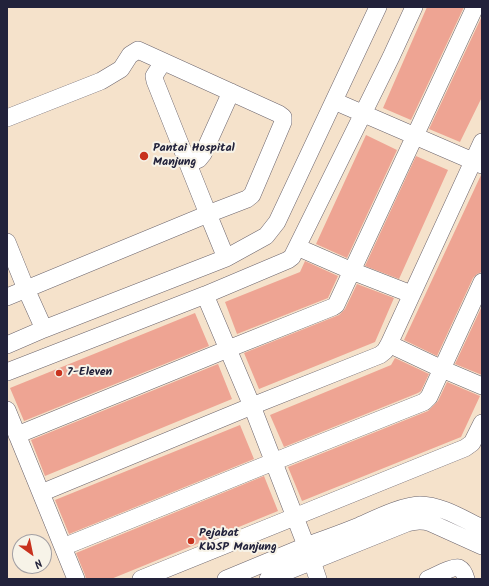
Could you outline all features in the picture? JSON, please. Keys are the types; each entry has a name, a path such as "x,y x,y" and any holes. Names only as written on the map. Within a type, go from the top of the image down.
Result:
{"street":[{"path":"7,345 44,329 226,258 266,236 277,222 378,7"},
{"path":"7,372 205,295 292,257 414,7"},
{"path":"17,435 336,305 475,7"},
{"path":"7,118 113,75 121,69 130,56 138,50 283,117 283,122 252,195 247,199 7,297"},
{"path":"162,62 154,76 154,81 226,258"},
{"path":"188,164 199,159 204,154 231,92"},
{"path":"334,101 478,163"},
{"path":"41,494 252,406 380,355 385,351 389,344 412,294 478,163 482,142"},
{"path":"7,242 44,329"},
{"path":"298,247 352,271 412,294"},
{"path":"63,547 424,402 429,397 482,282"},
{"path":"205,295 252,406 318,579"},
{"path":"389,344 482,386"},
{"path":"7,410 76,579"},
{"path":"141,579 465,448 472,443 482,423"},
{"path":"268,579 309,553 358,527 411,506 420,505 441,510 482,528"},
{"path":"226,579 407,522 423,521 431,523 482,546"},
{"path":"428,579 454,568 459,568 463,571 466,579"}],"building":[{"path":"427,7 464,7 411,120 383,108"},
{"path":"482,16 482,97 460,142 429,129"},
{"path":"366,135 397,150 347,258 316,244"},
{"path":"416,156 448,170 399,279 365,266"},
{"path":"481,175 482,272 473,278 437,356 404,340"},
{"path":"305,261 338,276 328,298 237,334 225,302 300,272"},
{"path":"357,284 394,298 375,342 259,389 244,353 339,315 345,309"},
{"path":"482,306 482,375 455,364"},
{"path":"195,313 209,346 24,421 10,388"},
{"path":"395,358 429,374 421,391 284,447 270,415 391,365"},
{"path":"218,364 232,399 45,476 31,440"},
{"path":"447,382 480,396 461,437 302,501 288,467 428,411 438,401"},
{"path":"240,425 254,459 69,534 55,500"},
{"path":"264,476 278,511 111,579 86,579 76,553"}],"place":[{"name":"Pantai Hospital Manjung","path":"144,156"},
{"name":"7-Eleven","path":"59,373"},
{"name":"Pejabat KWSP Manjung","path":"191,541"}]}
